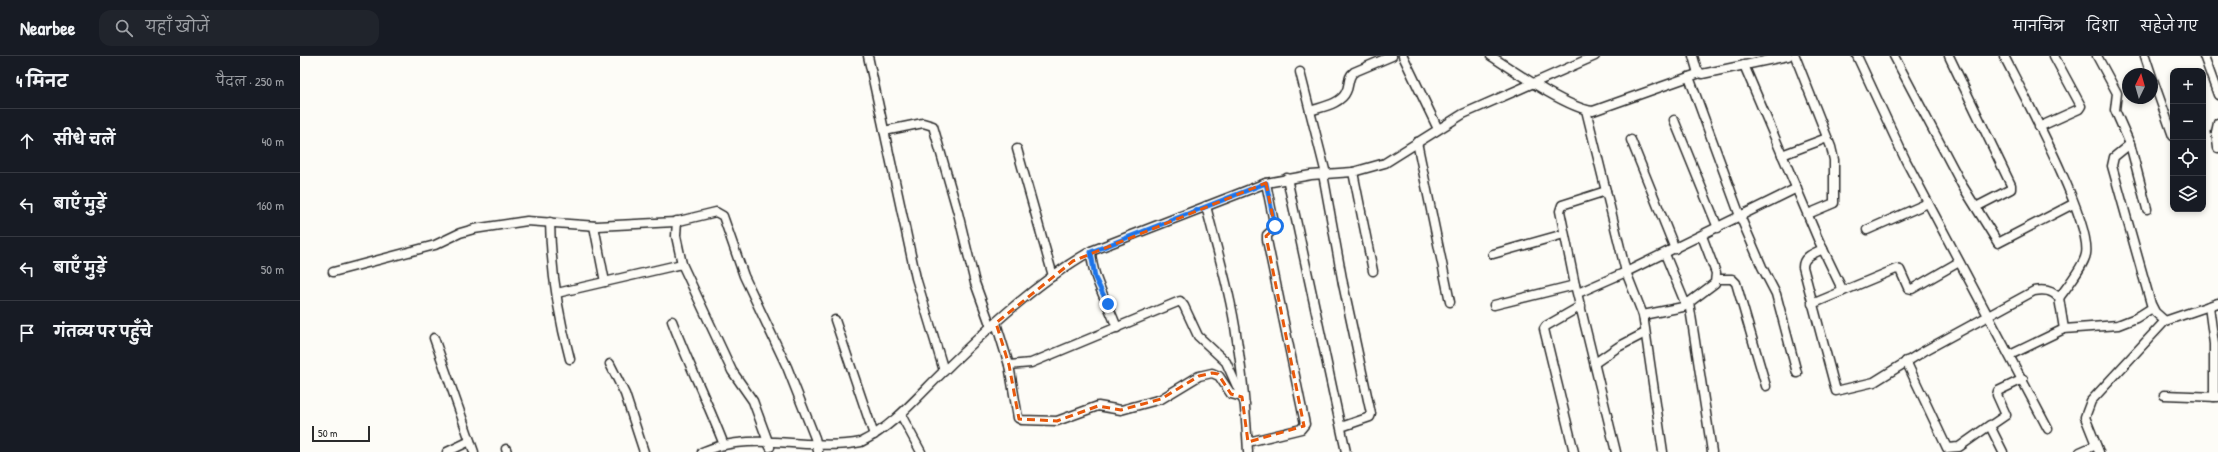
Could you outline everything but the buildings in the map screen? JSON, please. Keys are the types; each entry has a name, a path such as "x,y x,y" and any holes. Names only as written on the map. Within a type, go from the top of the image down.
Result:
{"street":[{"path":"868,56 916,278 944,371"},
{"path":"1310,111 1341,99 1347,92 1350,75 1354,72 1392,56"},
{"path":"1403,56 1438,129"},
{"path":"1490,56 1533,83 1586,110 1599,110 1700,73 1788,56"},
{"path":"702,452 724,445 755,449 770,447 829,451 858,443 874,435 901,415 944,371 994,325 1073,261 1091,252 1266,183 1287,178 1353,172 1385,163 1463,114 1595,56"},
{"path":"1693,56 1700,73"},
{"path":"1795,56 1834,160 1834,201 1832,205 1808,214"},
{"path":"1857,56 1906,161 2023,379 2048,429"},
{"path":"1894,56 1922,111 1996,242 2000,243 2073,204"},
{"path":"1949,56 2011,185 2011,189 1976,207"},
{"path":"2004,56 2039,127 2073,204 2082,231 2086,255 2059,298 2064,329"},
{"path":"2039,127 2079,109 2081,106 2054,56"},
{"path":"2097,56 2116,91 2115,110 2130,144 2147,209"},
{"path":"2145,56 2149,68"},
{"path":"2204,56 2218,95"},
{"path":"1744,65 1823,249 1843,291"},
{"path":"1300,72 1324,174 1343,284 1371,414 1370,416 1341,427"},
{"path":"1689,77 1740,216 1762,267 1776,294 1797,374"},
{"path":"2158,92 2170,127"},
{"path":"1586,110 1626,272 1643,315 1663,452"},
{"path":"1674,120 1718,228"},
{"path":"884,131 923,123 933,126 958,213 975,283 994,325 1009,366 1018,418 1022,420 1057,421 1098,406 1121,410 1161,399 1199,376 1209,373 1219,376 1231,394 1244,400"},
{"path":"2218,123 2216,132 2218,148"},
{"path":"1782,155 1827,138"},
{"path":"1631,140 1675,249"},
{"path":"1417,142 1450,302"},
{"path":"2130,144 2114,157 2111,164 2152,308 2165,321"},
{"path":"1017,149 1053,276"},
{"path":"1353,172 1373,271"},
{"path":"1287,178 1346,452"},
{"path":"1248,442 1301,429 1305,424 1267,240 1268,234 1275,228 1266,183"},
{"path":"1494,305 1576,289 1626,272 1797,188"},
{"path":"1606,190 1560,207 1564,234 1576,289 1616,452"},
{"path":"1867,230 1928,203"},
{"path":"1206,206 1224,274 1237,339 1248,452"},
{"path":"333,272 435,245 460,233 474,229 527,221 594,226 677,221 716,212 723,216 744,276 786,367 815,438 818,451"},
{"path":"677,221 676,236 682,264 732,371 753,401 770,447"},
{"path":"550,222 551,248 557,293 570,359"},
{"path":"594,226 605,282"},
{"path":"1493,254 1564,234"},
{"path":"1702,236 1717,279"},
{"path":"1823,249 1807,257 1803,263 1812,304 1836,391 1874,382 1906,361 2034,292 2050,291 2059,298"},
{"path":"1091,252 1095,278 1108,304 1117,328"},
{"path":"1665,254 1687,303 1712,452"},
{"path":"1812,304 1897,269 1900,270 1908,288 1912,289 1959,262"},
{"path":"557,293 682,264"},
{"path":"1643,315 1683,307 1715,283 1717,279"},
{"path":"1717,279 1732,279 1736,283 1766,386"},
{"path":"1009,366 1031,363 1117,328 1175,302 1181,302 1198,336 1226,362 1244,400"},
{"path":"2080,452 2097,448 2085,417 2091,401 2165,321 2218,303"},
{"path":"1574,452 1544,329 1546,326 1581,306"},
{"path":"2164,395 2216,397 2214,344 2209,306"},
{"path":"2010,355 2064,329 2118,325 2136,318 2152,308"},
{"path":"836,320 874,435"},
{"path":"672,321 685,356 706,398 724,445"},
{"path":"1595,363 1618,347 1645,334"},
{"path":"434,338 474,452"},
{"path":"1906,361 1947,448 1959,447 2006,415 1997,393 2023,379"},
{"path":"610,364 625,394 644,452"},
{"path":"901,415 921,452"},
{"path":"1990,425 2003,452"},
{"path":"447,452 470,441"}],"highlighted area":[{"path":"1266,183 1275,228 1266,236 1304,426 1248,442 1242,397 1231,394 1218,374 1212,373 1199,376 1161,399 1121,410 1098,406 1057,421 1019,419 1009,365 996,323 1073,261"}],"route":[{"path":"1108,304 1092,270 1091,252 1266,183 1275,226"}]}
